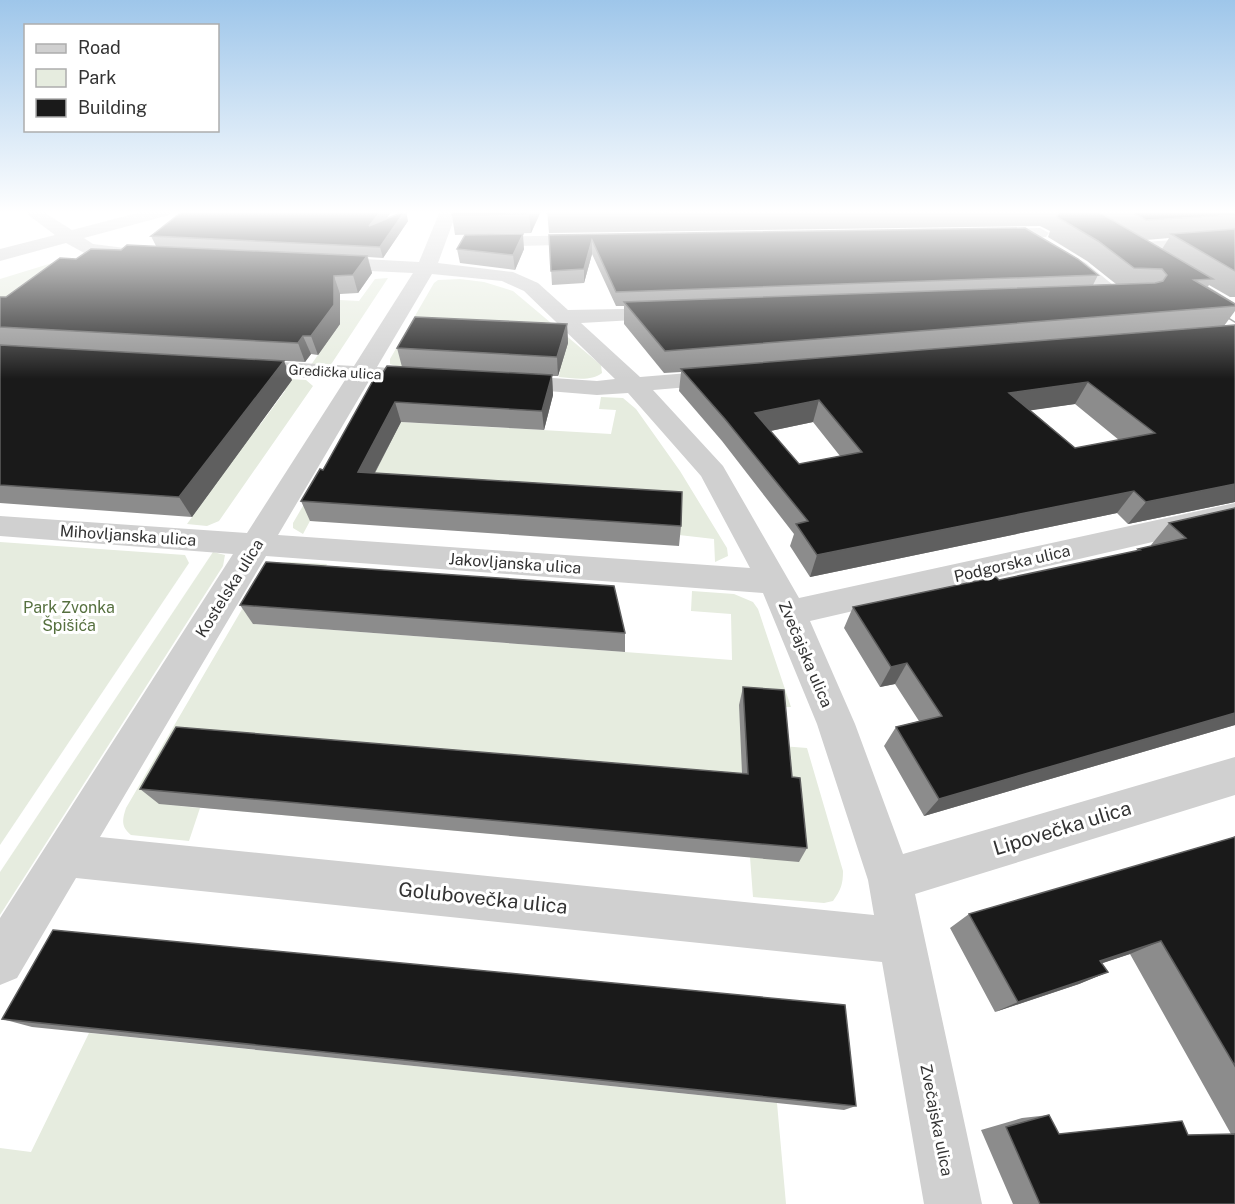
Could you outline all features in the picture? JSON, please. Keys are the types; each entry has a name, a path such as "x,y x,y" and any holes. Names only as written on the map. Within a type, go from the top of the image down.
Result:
{"street":[{"name":"Kostelska ulica","path":"0,961 361,374 432,267"},
{"name":"Zvečajska ulica","path":"486,267 531,287 634,384 713,472 782,598 836,724 890,880 953,1204"},
{"path":"1079,267 1125,297 1080,298"},
{"path":"564,317 688,311"},
{"name":"Gredička ulica","path":"225,366 444,379"},
{"path":"479,381 597,388 752,374"},
{"name":"Podgorska ulica","path":"782,598 1235,513"},
{"name":"Mihovljanska ulica","path":"0,526 256,545"},
{"name":"Jakovljanska ulica","path":"256,545 782,598"},
{"name":"Lipovečka ulica","path":"890,880 1235,776"},
{"name":"Golubovečka ulica","path":"65,855 901,941"}],"green space":[{"path":"39,267 73,267 58,286 359,301 375,279 388,278 330,366 311,365 335,330 0,315 0,279"},
{"path":"460,279 484,282 513,291 601,365 602,373 592,378 575,379 559,377 560,369 402,368 390,364 390,359 434,283 438,280"},
{"path":"256,377 306,380 313,386 219,521 207,526 187,524 225,471 0,410 260,425 285,391"},
{"path":"601,397 623,398 636,409 680,471 727,548 728,556 715,562 714,539 679,535 310,521 303,534 293,528 293,523 325,468 401,422 611,434 616,410 599,409"},
{"name":"Park Zvonka Špišića","path":"0,542 185,555 189,563 0,845"},
{"path":"213,552 225,555 223,566 0,915 0,872"},
{"path":"289,562 327,564 318,584 253,624 732,660 731,614 691,611 692,591 734,594 753,602 758,609 791,707 778,707 741,743 807,748 843,871 838,894 833,901 824,903 753,897 750,857 160,804 200,808 189,841 131,835 123,823 126,808 262,575 275,564"},
{"path":"89,1033 777,1103 786,1204 0,1204 0,1148 31,1152"}],"building":[{"path":"47,267 359,267 353,275 334,276 334,305 311,336 303,336 298,343 0,327 0,297 6,297"},
{"path":"551,267 585,267 584,269 551,271"},
{"path":"605,267 1088,267 1098,275 616,292"},
{"path":"1193,267 1213,279 1194,280 1235,306 665,351 624,302 1155,283 1163,281 1167,275 1162,269 1134,268"},
{"path":"415,317 567,324 557,357 397,348"},
{"path":"1235,325 1235,484 1146,502 1134,491 817,555 796,524 808,521 681,369","holes":["1088,382 1155,433 1075,448 1009,393","819,400 862,452 799,464 755,413"]},
{"path":"0,345 284,361 179,497 0,485"},
{"path":"387,366 552,375 542,411 395,402 358,472 682,492 681,526 301,501 320,469 323,470 375,377 380,377"},
{"path":"1235,508 1235,713 939,799 896,727 942,716 907,663 891,667 853,607 996,577 999,580 1140,550 1138,549 1186,538 1169,523"},
{"path":"266,562 614,586 625,633 240,605"},
{"path":"743,687 784,690 792,777 800,778 807,848 140,789 176,727 748,774"},
{"path":"1235,837 1235,1066 1161,941 1100,961 1108,972 1018,1002 969,914"},
{"path":"53,930 845,1005 856,1106 2,1019"},
{"path":"1049,1115 1059,1134 1182,1121 1188,1135 1235,1134 1235,1204 1040,1204 1006,1127"}],"tram line":[{"path":"1194,279 1235,304"},
{"path":"1215,310 1235,322"}]}
